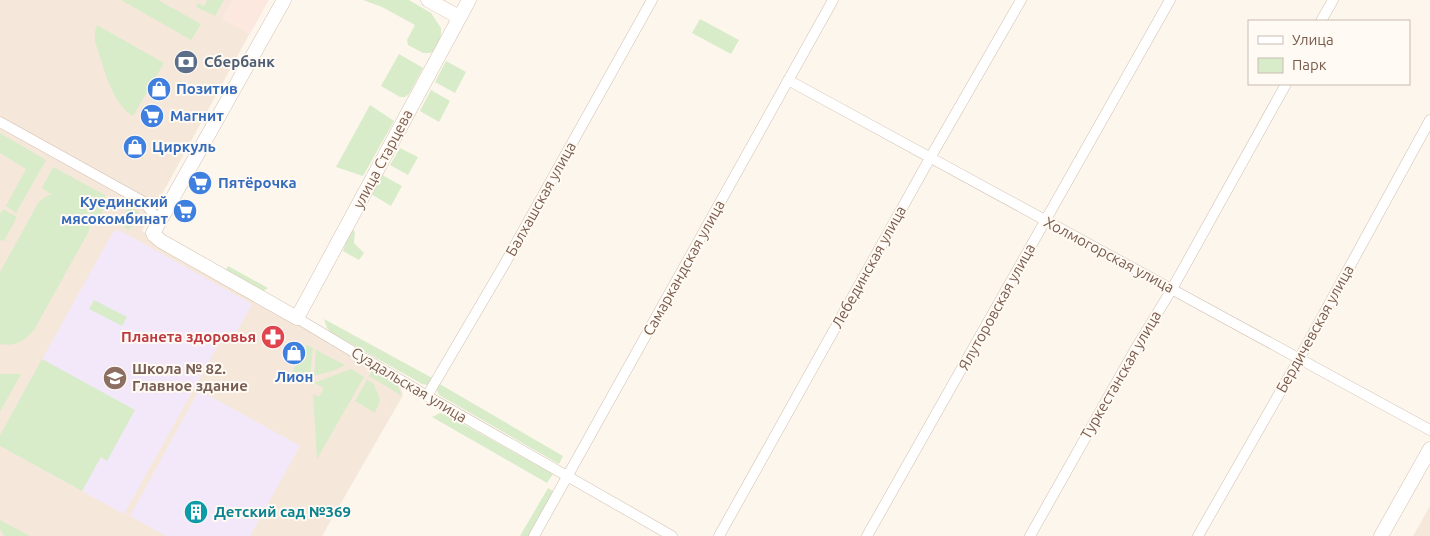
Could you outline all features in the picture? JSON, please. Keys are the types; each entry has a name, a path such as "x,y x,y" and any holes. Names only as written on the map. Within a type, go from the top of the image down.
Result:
{"street":[{"path":"156,225 284,0"},
{"path":"428,0 459,17"},
{"name":"улица Старцева","path":"297,318 469,0"},
{"name":"Балхашская улица","path":"427,396 504,265 652,0"},
{"name":"Самаркандская улица","path":"534,536 833,0"},
{"name":"Лебединская улица","path":"720,536 930,158 1021,0"},
{"name":"Ялуторовская улица","path":"867,536 1170,0"},
{"path":"1322,20 1333,0"},
{"name":"Холмогорская улица","path":"788,80 1430,430"},
{"name":"Туркестанская улица","path":"1030,536 1136,348 1172,289 1285,85"},
{"name":"Бердичевская улица","path":"1198,536 1299,358 1430,120"},
{"path":"0,122 144,202 156,225"},
{"name":"Суздальская улица","path":"156,225 154,235 158,239 672,536"},
{"path":"1381,536 1430,450"}],"shaded area":[{"path":"0,0 268,0 142,231 392,379 400,386 403,394 402,397 322,536 0,536"},
{"path":"232,0 269,0 250,34 222,19"},
{"name":"Школа № 82. Главное здание","path":"119,230 252,304 235,335 226,331 124,514 0,446 0,435 113,232"},
{"path":"199,390 300,446 250,536 166,536 130,516"},
{"path":"1430,506 1430,536 1413,536"}],"green space":[{"path":"121,0 158,0 201,24 191,40"},
{"path":"207,0 224,0 215,16 196,7 198,3 204,6"},
{"path":"363,0 409,0 431,13 441,28 439,45 435,51 423,53 408,45 407,40 415,25 382,7"},
{"path":"700,19 739,40 731,54 692,33"},
{"path":"97,25 164,63 133,116 119,102 109,83 95,42"},
{"path":"399,54 423,68 409,94 405,97 400,97 381,86"},
{"path":"446,61 466,72 455,93 435,82"},
{"path":"431,90 450,101 439,122 420,111"},
{"path":"370,105 394,121 363,176 336,167"},
{"path":"0,133 46,160 16,213 6,206 26,169 0,153"},
{"path":"400,148 418,157 408,175 390,165"},
{"path":"53,167 105,195 105,206 94,225 89,210 85,206 89,218 89,231 34,330 15,344 0,344 0,272 38,203 53,193 49,193 42,188"},
{"path":"382,175 402,186 391,206 371,194"},
{"path":"129,206 139,212 129,230 119,224"},
{"path":"3,209 17,217 4,241 0,240 0,214"},
{"path":"351,228 355,232 354,243 364,253 359,260 343,251"},
{"path":"228,266 268,288 262,292 225,272"},
{"path":"94,300 127,317 122,326 89,309"},
{"path":"324,319 434,379 428,385 422,384 332,333 327,328"},
{"path":"307,345 313,348 310,376 304,379 292,372"},
{"path":"316,350 345,365 314,376"},
{"path":"42,359 135,410 107,461 101,457 82,491 0,446 0,435"},
{"path":"351,369 364,377 317,459 313,394 319,397 324,388 314,383"},
{"path":"373,369 397,384 402,396 369,376"},
{"path":"0,374 21,374 0,412"},
{"path":"367,380 374,384 380,400 375,413 355,401"},
{"path":"438,383 563,456 559,464 439,395 436,388"},
{"path":"440,413 449,416 553,474 547,483 432,417"},
{"path":"548,488 553,491 546,508 529,536 520,536"},
{"path":"0,520 30,536 4,536 0,529"}],"place":[{"name":"Сбербанк","path":"186,62"},
{"name":"Позитив","path":"159,89"},
{"name":"Магнит","path":"152,116"},
{"name":"Циркуль","path":"135,147"},
{"name":"Пятёрочка","path":"200,183"},
{"name":"Куединский мясокомбинат","path":"185,211"},
{"name":"Планета здоровья","path":"273,337"},
{"name":"Лион","path":"294,353"},
{"name":"Школа № 82. Главное здание","path":"115,378"},
{"name":"Детский сад №369","path":"196,512"}]}
